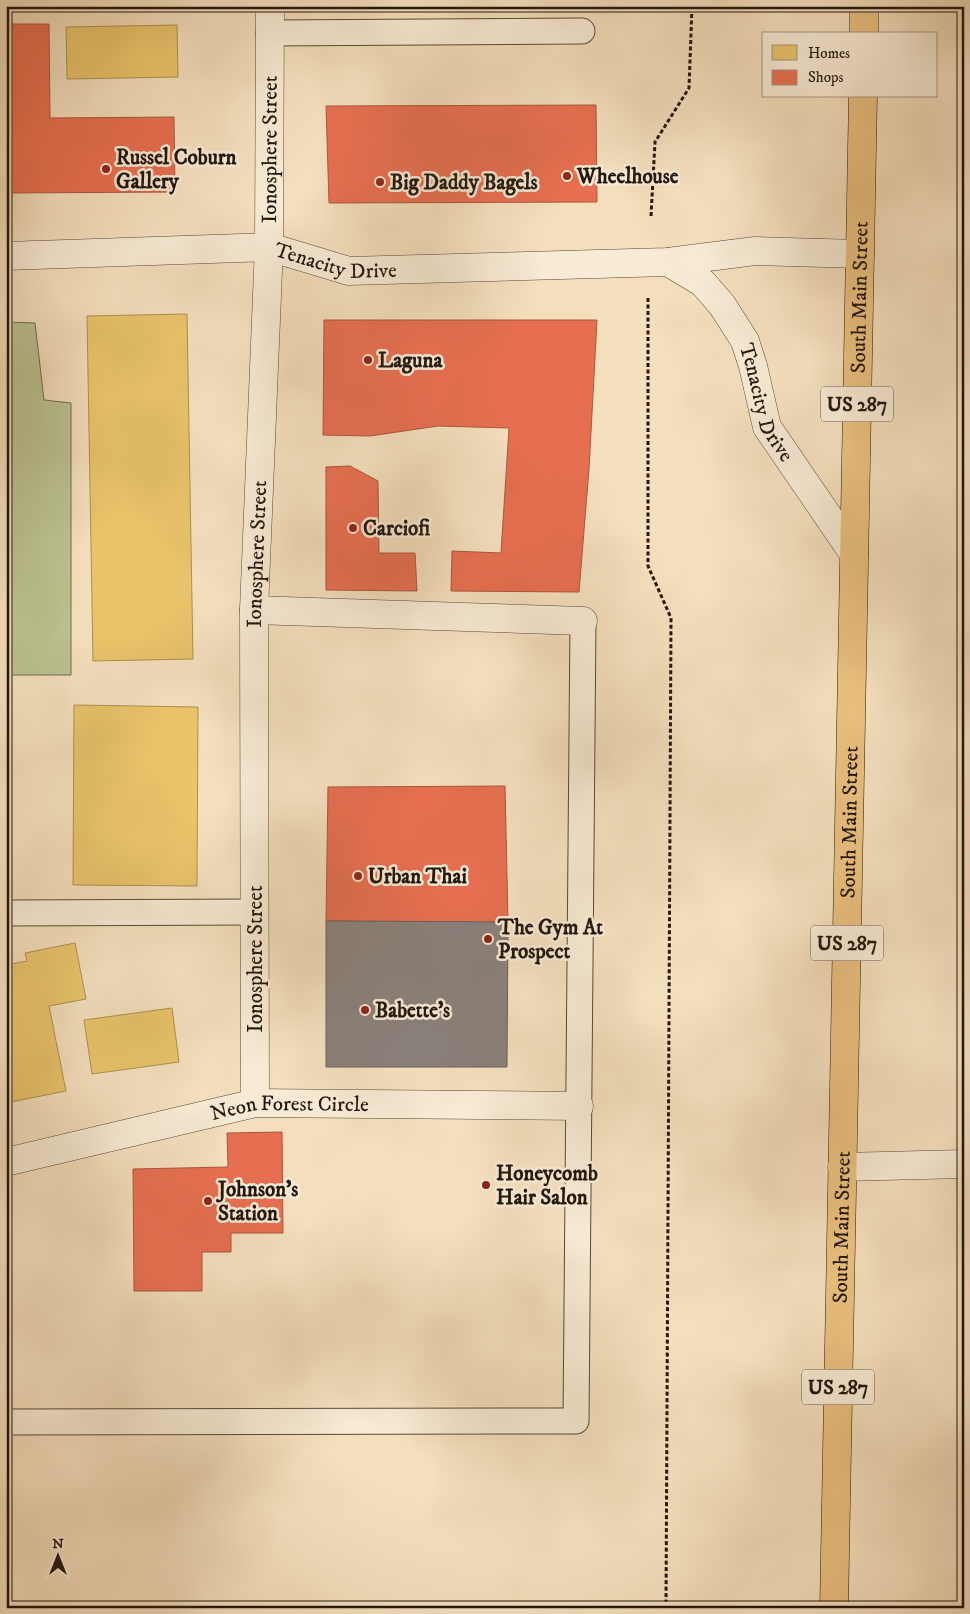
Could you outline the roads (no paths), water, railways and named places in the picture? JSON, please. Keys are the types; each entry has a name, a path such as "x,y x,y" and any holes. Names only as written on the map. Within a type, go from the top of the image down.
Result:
{"main road":[{"path":"864,6 864,32"},
{"name":"South Main Street","path":"834,1608 862,98"}],"street":[{"name":"Ionosphere Street","path":"255,1103 254,610 269,247 270,6"},
{"name":"Tenacity Drive","path":"6,256 269,247 349,271 668,262 754,251 860,254"},
{"name":"Tenacity Drive","path":"668,262 703,283 727,312 745,341 753,366 767,427 854,554"},
{"path":"254,610 583,620"},
{"name":"Neon Forest Circle","path":"6,1162 255,1103 579,1106"},
{"path":"842,1167 964,1164"}],"lane":[{"path":"269,33 582,31"},
{"path":"6,1422 576,1421 583,620"},
{"path":"6,913 255,912"}],"place":[{"name":"Russel Coburn Gallery","path":"106,169"},
{"name":"Wheelhouse","path":"567,176"},
{"name":"Big Daddy Bagels","path":"380,182"},
{"name":"Laguna","path":"368,360"},
{"name":"Carciofi","path":"353,528"},
{"name":"Urban Thai","path":"358,876"},
{"name":"The Gym At Prospect","path":"488,939"},
{"name":"Babette's","path":"365,1010"},
{"name":"Honeycomb Hair Salon","path":"486,1185"},
{"name":"Johnson's Station","path":"208,1201"}]}
